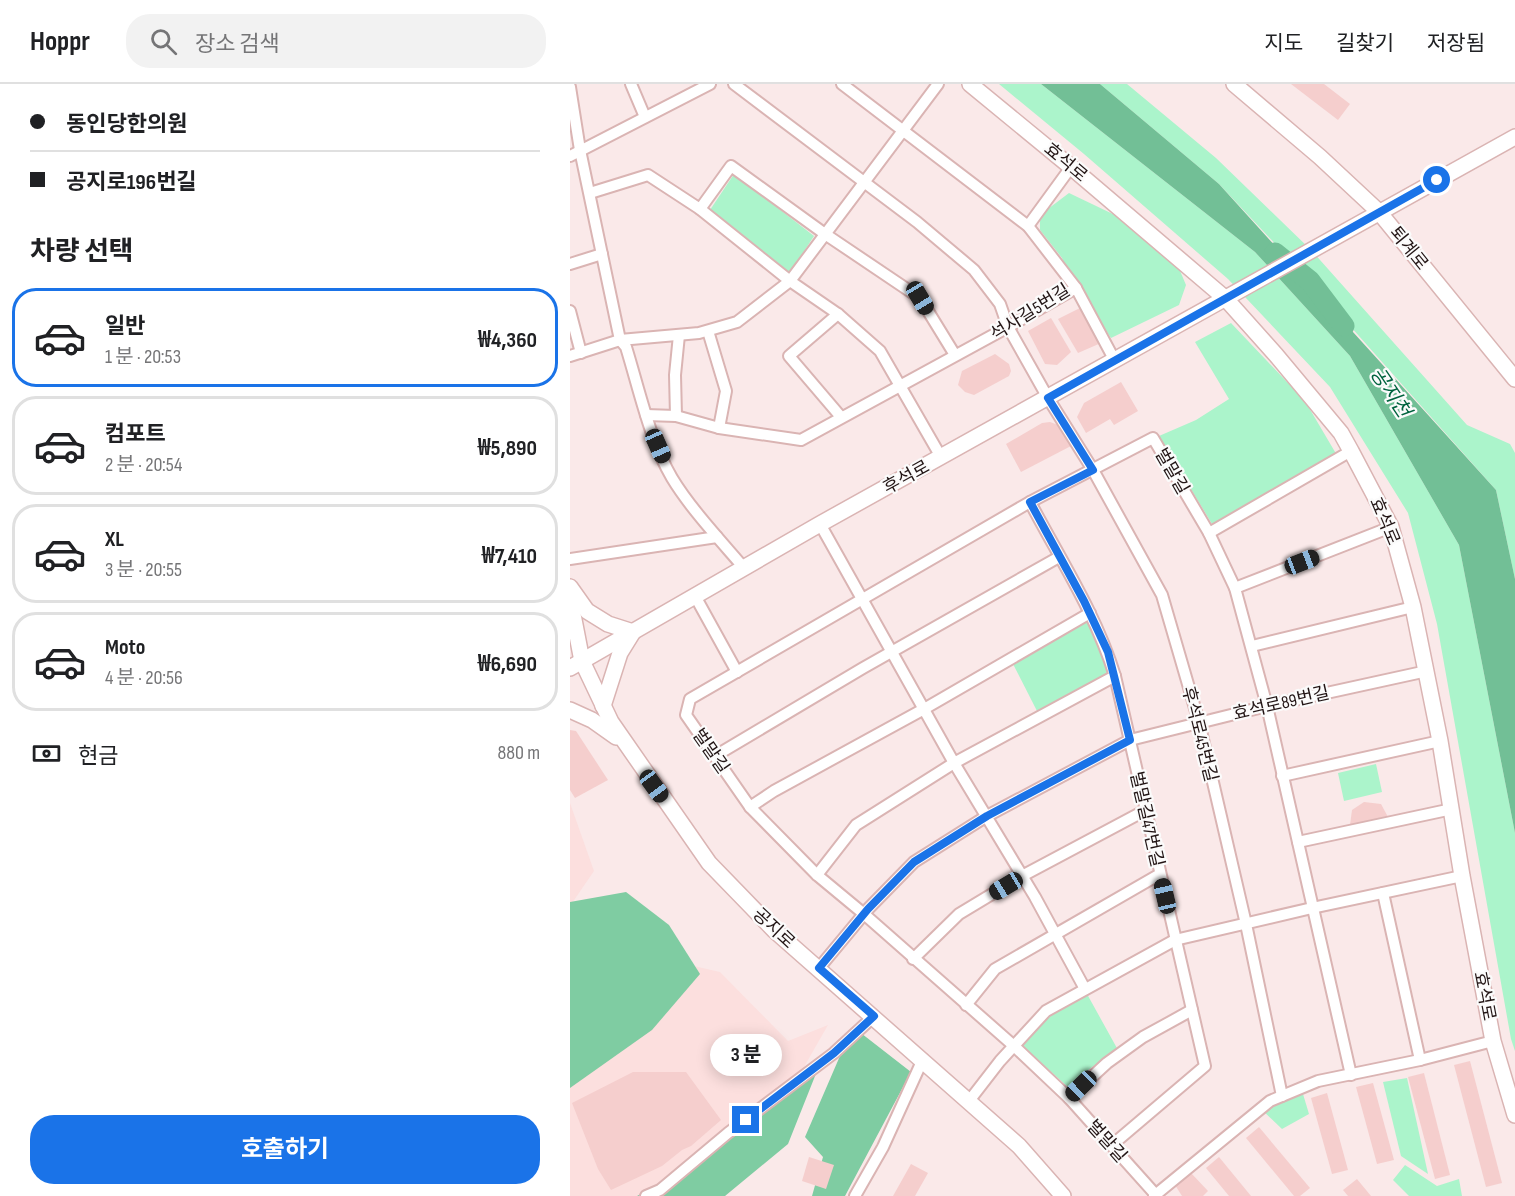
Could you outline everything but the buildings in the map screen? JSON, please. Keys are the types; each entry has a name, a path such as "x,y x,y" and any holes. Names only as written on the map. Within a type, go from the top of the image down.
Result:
{"street":[{"path":"631,84 645,117"},
{"path":"575,153 710,84"},
{"name":"후석로45번길","path":"734,84 917,222 974,270 1000,304 1008,327 1048,398 1093,470 1161,596 1199,722 1246,924 1282,1096"},
{"name":"석사길5번길","path":"646,415 675,416 719,428 801,440 1076,288 1028,226 842,84"},
{"path":"570,311 575,355 620,340 708,331 737,322 790,281 938,84"},
{"name":"효석로","path":"970,84 1226,299 1341,433 1351,451 1391,527 1413,607 1440,741 1462,876 1493,1041 1515,1115"},
{"name":"퇴계로","path":"1234,84 1379,212 1515,379"},
{"path":"570,87 575,153 590,193 620,340 626,348 651,430 672,477 717,537 744,568"},
{"path":"1379,212 1515,138"},
{"path":"700,209 731,166 825,234 920,298 955,355"},
{"path":"1028,226 1071,167"},
{"path":"590,193 648,175 700,209 790,281 838,314 880,351 941,457"},
{"name":"후석로","path":"576,664 820,524 1244,290 1379,212"},
{"path":"570,264 602,254"},
{"path":"1076,288 1115,361"},
{"path":"838,314 789,356 841,417"},
{"path":"708,331 726,391 719,428"},
{"path":"675,416 675,375 679,335"},
{"name":"벌말길","path":"1155,1195 1069,1098 1014,1046 817,875 750,807 686,715 690,699 1030,502 1153,438 1209,533 1235,588 1267,706 1351,1075"},
{"path":"1209,533 1351,451"},
{"name":"벌말길47번길","path":"1030,502 1090,612 1108,652 1205,1066 1112,1145"},
{"path":"820,524 893,651 954,764 1022,876 1085,989"},
{"path":"1235,588 1391,527"},
{"path":"570,559 717,537"},
{"path":"715,756 1059,557"},
{"path":"570,587 587,611 608,624 633,632 620,653 603,706"},
{"path":"695,596 737,672"},
{"name":"공지로","path":"570,598 576,664 603,706 610,722 709,863 774,930 1019,1146 1064,1196"},
{"path":"1252,646 1413,607"},
{"path":"750,807 774,791 924,709 1090,612"},
{"name":"효석로89번길","path":"819,968 864,914 914,862 987,816 1130,740 1267,706 1427,671"},
{"path":"817,875 856,825 954,764 1115,676"},
{"path":"570,710 592,720 625,744"},
{"path":"1282,776 1440,741"},
{"path":"1298,842 1452,809"},
{"path":"913,959 959,914 1022,876 1146,810"},
{"path":"966,1005 995,969 1160,874"},
{"path":"969,1101 1046,1011 1175,940 1462,876"},
{"path":"1383,893 1420,1060"},
{"path":"1069,1098 1107,1063 1143,1037 1192,1010"},
{"path":"646,1196 660,1190 728,1133 834,1053 874,1016"},
{"path":"1155,1195 1270,1101 1318,1081 1420,1060 1493,1041"},
{"path":"855,1196 883,1147 923,1059"}],"shaded area":[{"path":"999,84 1041,84 1255,252 1350,356 1459,545 1515,833 1515,1051 1437,624 1408,513 1330,387 1228,279 1084,154"},
{"path":"1100,84 1127,84 1216,158 1312,251 1467,425 1510,444 1515,453 1515,579 1496,490 1310,281 1219,184"},
{"path":"734,174 814,236 790,273 710,210"},
{"path":"1069,193 1117,216 1178,266 1186,285 1179,305 1111,338 1073,281 1062,258 1040,230 1040,215"},
{"path":"1231,323 1305,401 1338,457 1289,481 1212,524 1159,436 1196,420 1229,399 1195,342"},
{"path":"1086,620 1102,648 1110,673 1037,711 1012,662"},
{"path":"1376,764 1382,792 1344,801 1338,773"},
{"path":"570,803 594,871 570,906"},
{"path":"626,892 669,925 700,974 652,1030 570,1088 570,902"},
{"path":"570,916 672,961 720,972 788,1041 828,1025 776,1116 701,1196 570,1196"},
{"path":"1087,994 1118,1050 1092,1067 1068,1087 1018,1042 1054,1007"},
{"path":"857,1030 911,1072 845,1196 812,1196 823,1157 805,1137 846,1042"},
{"path":"823,1056 788,1144 725,1196 637,1196 656,1186"},
{"path":"1407,1078 1428,1174 1401,1156 1383,1082"},
{"path":"1300,1084 1309,1114 1282,1129 1261,1109 1275,1091"},
{"path":"1405,1165 1437,1186 1459,1179 1462,1196 1409,1196 1393,1180"}],"water":[{"path":"1041,84 1100,84 1219,184 1496,490 1515,579 1515,833 1459,545 1350,356 1255,252"}],"waterway":[{"name":"공지천","path":"1275,253 1310,281 1344,326"}],"route":[{"path":"746,1120 834,1053 874,1016 819,968 868,909 914,862 987,816 1130,740 1108,652 1084,601 1030,502 1093,470 1048,398 1437,180"}]}
